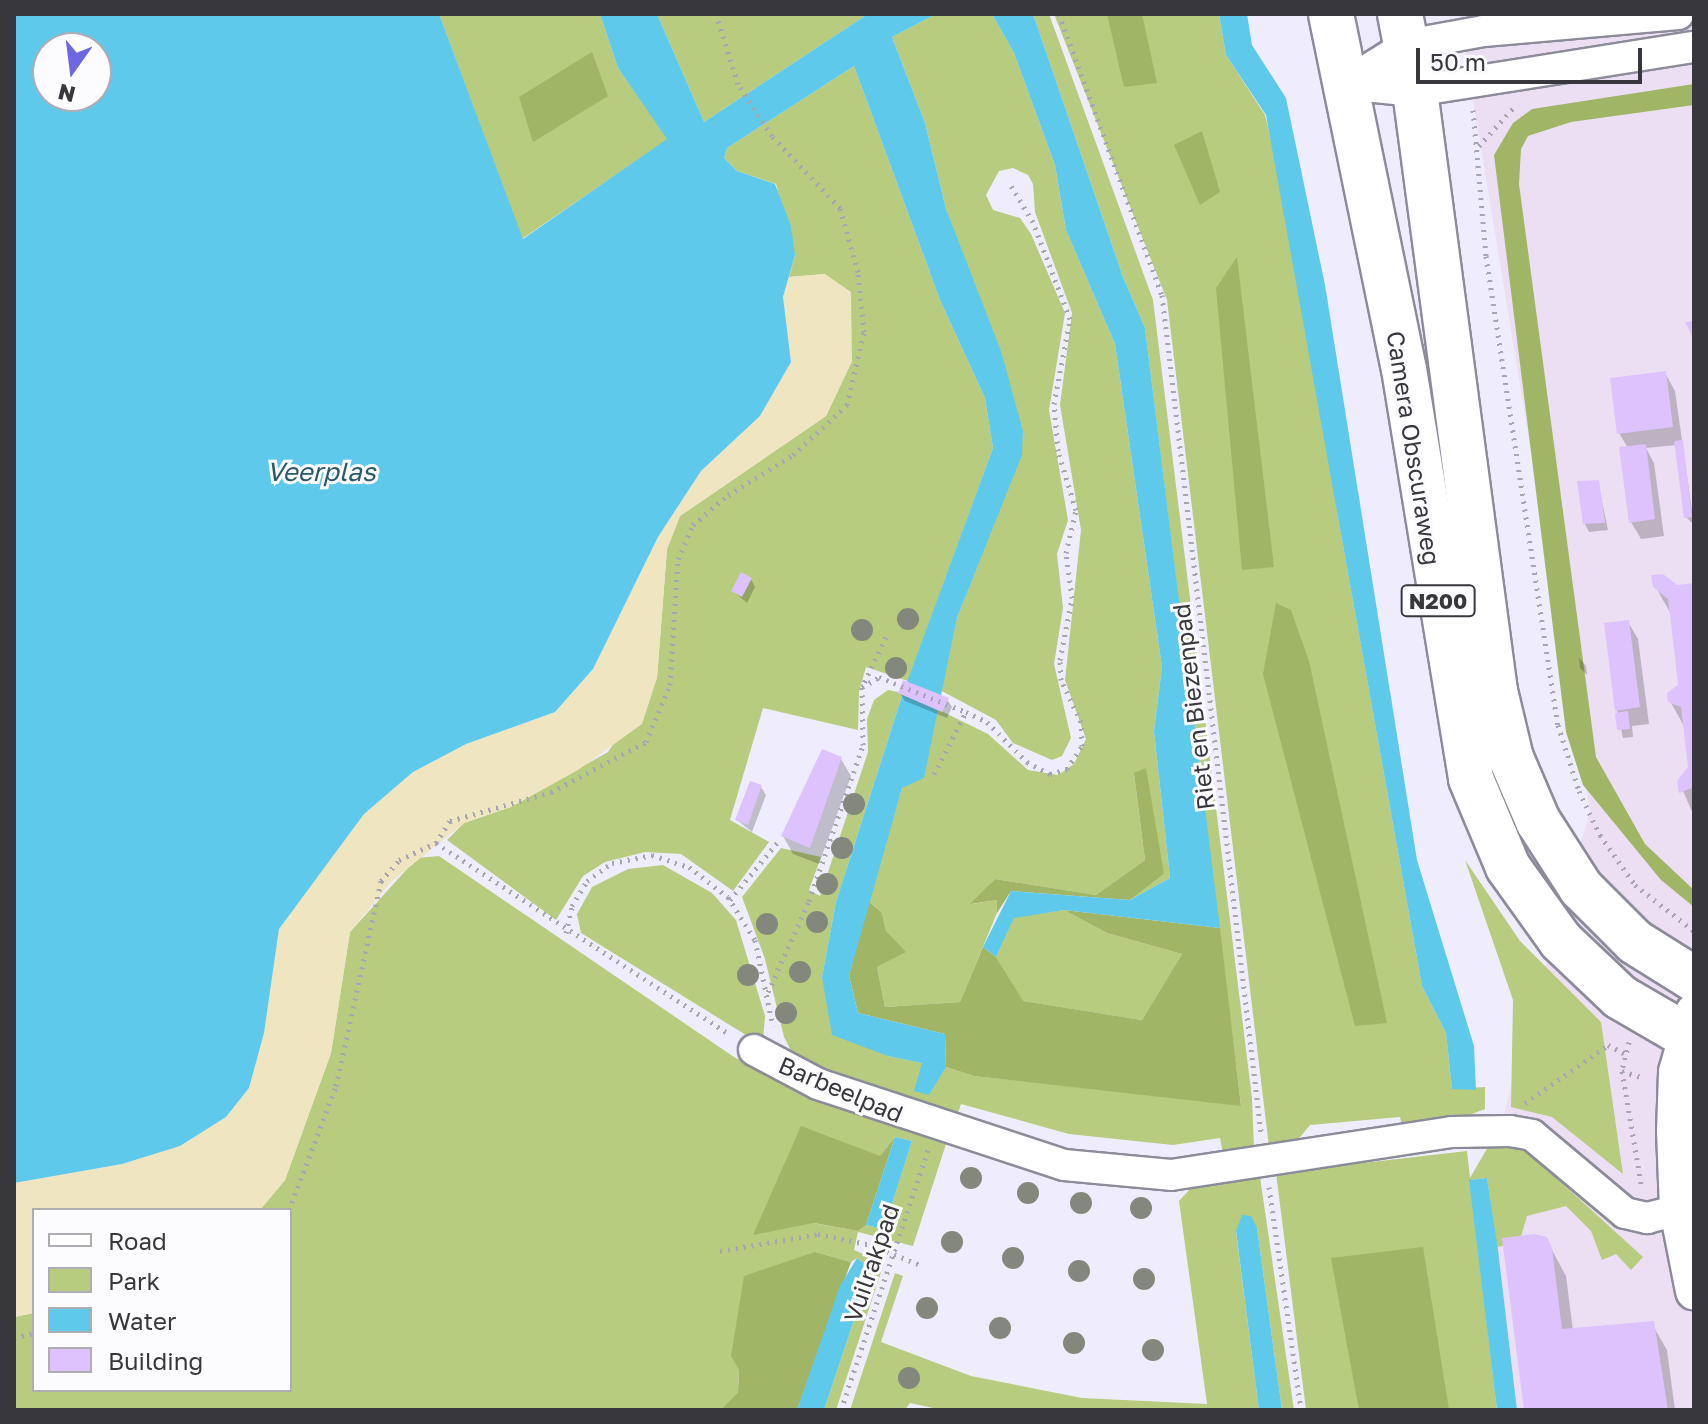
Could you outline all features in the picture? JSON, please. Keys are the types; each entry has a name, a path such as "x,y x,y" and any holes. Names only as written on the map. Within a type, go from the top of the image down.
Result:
{"main road":[{"name":"Camera Obscuraweg","path":"1331,14 1404,369 1471,779 1508,867 1561,941 1620,997 1691,1029"},
{"name":"Camera Obscuraweg","path":"1404,29 1415,91 1495,691 1511,758 1538,821 1581,888 1635,942 1694,979"}],"street":[{"path":"1345,84 1404,29 1484,31 1678,14"},
{"path":"1345,84 1415,91 1694,47"},
{"path":"1691,1029 1675,1087 1678,1210 1694,1291"},
{"name":"Barbeelpad","path":"754,1050 782,1067 936,1126 1064,1165 1116,1173 1171,1175 1452,1132 1494,1131 1532,1135 1625,1213 1647,1218 1678,1210"}],"path":[{"path":"290,1208 336,1086 381,881 399,860 436,843 450,821 551,792 646,742 670,685 678,559 693,525 728,495 793,455 847,405 864,332 858,272 840,208 772,136 738,84 716,14"},
{"name":"Riet en Biezenpad","path":"1059,14 1162,295 1265,1159 1301,1410"},
{"path":"1478,146 1486,256 1558,725 1579,791 1600,835 1635,885 1694,931"},
{"path":"862,687 879,677 946,702 987,722 1027,762 1050,774 1067,769 1082,746 1081,722 1061,680 1060,660 1072,598 1066,553 1076,510 1058,451 1054,404 1070,319 1033,222 1011,186"},
{"path":"767,995 809,901 863,745 862,687 886,637"},
{"path":"934,774 966,712"},
{"name":"Barbeelpad","path":"436,843 566,933 754,1050"},
{"path":"730,900 777,843"},
{"path":"566,933 572,906 587,881 612,863 652,855 689,867 730,900 755,940 782,1067"},
{"path":"1494,1131 1514,1111 1608,1045 1624,1053"},
{"name":"Vuilrakpad","path":"841,1410 936,1126"},
{"path":"720,1251 818,1234 920,1265"}],"shaded area":[{"path":"1459,14 1694,14 1694,1410 1510,1410 1482,1190 1590,811"}],"green space":[{"path":"439,14 600,14 618,68 668,139 522,239"},
{"path":"657,14 868,14 704,122"},
{"path":"936,14 992,14 1014,53 1055,165 1066,230 1115,344 1162,667 1154,731 1170,878 1130,900 1164,874 1134,773 1145,860 1096,895 995,879 972,904 997,900 997,913 960,1002 885,1007 877,967 905,952 886,931 882,913 868,901 902,788 915,779 935,708 988,734 1028,770 1058,775 1074,764 1086,739 1065,680 1081,530 1060,405 1072,313 1035,212 1033,184 1028,175 1013,168 999,171 986,195 993,210 1020,218 1031,234 1065,313 1049,410 1068,520 1057,554 1063,608 1054,664 1071,738 1062,756 1052,760 1013,743 996,720 940,690 957,618 1021,455 1023,432 946,209 925,123 892,37"},
{"path":"1033,14 1049,14 1153,300 1252,1098 1254,1149 1223,1154 1220,1138 1173,1145 1069,1134 961,1104 956,1119 798,1064 784,1037 765,959 742,897 781,848 821,857 809,890 820,896 868,752 867,719 874,700 888,690 903,693 836,902 822,977 888,1056 923,1063 928,1095 946,1067 974,1076 1241,1105 1145,328 1123,277"},
{"path":"1054,14 1219,14 1226,55 1265,115 1296,243 1339,522 1422,986 1446,1033 1452,1089 1485,1087 1485,1109 1467,1116 1402,1126 1400,1117 1310,1125 1296,1142 1269,1147 1167,300"},
{"path":"1107,14 1142,14 1157,83 1124,87"},
{"path":"592,52 608,96 533,142 519,97"},
{"path":"854,66 940,300 985,398 993,448 908,681 866,667 859,692 858,730 763,708 730,820 769,842 733,891 681,854 645,852 605,862 583,876 556,920 447,840 464,823 511,807 608,752 657,678 667,549 680,516 826,416 852,361 825,274 789,277 795,255 776,184 737,171 724,158 727,148"},
{"path":"1694,84 1694,105 1571,122 1528,136 1521,149 1519,184 1596,757 1645,844 1694,890 1694,907 1661,880 1583,785 1566,732 1494,155 1513,123 1532,109"},
{"path":"1202,131 1220,192 1200,205 1174,145"},
{"path":"1237,257 1274,567 1242,570 1216,288"},
{"path":"1276,603 1291,610 1309,661 1387,1023 1355,1026 1263,674"},
{"path":"1146,768 1164,874 1130,900 1011,891 997,913 997,900 970,904 995,879 1096,895 1145,860 1134,773"},
{"path":"439,856 734,1057 778,1081 946,1144 913,1246 858,1232 854,1250 884,1263 836,1410 824,1410 871,1269 857,1258 851,1262 815,1252 739,1370 738,1392 720,1410 14,1410 14,1317 32,1313 32,1392 292,1392 292,1208 262,1208 285,1180 331,1053 350,932 417,858","holes":["895,1137 912,1141 884,1229 866,1225 858,1231 813,1223 753,1234 880,1156"]},
{"path":"1465,860 1520,941 1601,1022 1623,1174 1552,1117 1511,1107 1513,1000"},
{"path":"663,865 712,893 736,920 765,1016 763,1040 754,1040 581,933 577,914 592,887 628,869"},
{"path":"868,901 882,913 886,931 906,952 877,967 885,1007 960,1002 983,947 996,957 1023,1001 1142,1020 1182,954 1107,933 1064,910 1220,928 1241,1106 974,1076 946,1067 945,1034 858,1013 849,976"},
{"path":"1064,910 1107,933 1182,954 1142,1020 1022,1001 996,957 1014,917"},
{"path":"801,1126 880,1156 895,1137 866,1225 858,1231 814,1223 753,1235"},
{"path":"1488,1147 1522,1147 1643,1257 1631,1270 1616,1254 1602,1260 1591,1231 1566,1206 1527,1216 1519,1243 1497,1247 1487,1178 1470,1180 1497,1410 1306,1410 1276,1173 1467,1151 1470,1178"},
{"path":"1260,1177 1294,1410 1282,1410 1257,1228 1236,1232 1259,1410 942,1410 910,1403 905,1410 850,1410 895,1273 903,1276 881,1342 971,1376 1082,1398 1207,1404 1179,1201 1191,1188"},
{"path":"1423,1247 1449,1410 1359,1410 1331,1258"},
{"path":"815,1252 851,1262 797,1410 720,1410 738,1392 739,1370 731,1356 744,1276"}],"sand":[{"path":"825,274 851,292 852,361 826,416 680,516 667,549 657,678 642,724 578,770 511,807 464,823 392,881 350,932 331,1053 285,1180 262,1208 32,1208 32,1313 14,1317 14,1183 122,1164 180,1146 226,1117 249,1088 264,1033 279,929 315,875 364,814 413,772 466,744 555,712 593,669 658,537 701,471 760,416 791,362 783,297 789,277"}],"water":[{"name":"Veerplas","path":"14,14 439,14 523,239 667,139 618,68 600,14 657,14 704,122 868,14 936,14 892,37 925,123 946,209 1001,351 1023,431 1022,455 957,618 924,778 902,788 849,976 858,1013 945,1034 946,1067 929,1095 914,1091 922,1063 888,1056 832,1035 822,977 836,902 903,693 993,448 985,398 940,300 854,66 727,148 724,158 737,171 775,184 791,226 795,255 783,297 791,362 760,416 701,471 658,537 593,669 555,712 466,744 413,772 364,814 279,929 264,1033 249,1088 226,1117 180,1146 122,1164 14,1183"},
{"path":"992,14 1033,14 1123,277 1145,328 1220,928 1064,910 1014,918 996,957 983,947 1011,891 1130,900 1170,878 1154,731 1162,667 1115,344 1066,230 1055,165 1014,53"},
{"path":"1219,14 1247,14 1252,45 1286,98 1325,285 1417,860 1474,1046 1476,1090 1452,1089 1446,1033 1422,986 1266,115 1226,55"},
{"path":"895,1137 912,1141 884,1229 866,1225"},
{"path":"1487,1178 1517,1410 1497,1410 1469,1180"},
{"path":"1242,1215 1251,1216 1257,1228 1282,1410 1259,1410 1236,1231"},
{"path":"857,1258 871,1269 824,1410 797,1410 840,1286"}],"building":[{"path":"1694,321 1694,340 1685,322"},
{"path":"1666,371 1673,427 1617,434 1610,378"},
{"path":"1683,440 1692,517 1684,518 1674,441"},
{"path":"1646,444 1655,519 1629,523 1619,447"},
{"path":"1599,480 1605,523 1583,524 1577,481"},
{"path":"741,572 752,578 742,597 731,591"},
{"path":"1663,574 1677,585 1694,583 1694,787 1679,793 1677,781 1688,767 1681,707 1668,702 1667,693 1678,685 1668,599 1653,587 1651,575"},
{"path":"1629,620 1640,707 1615,711 1604,623"},
{"path":"903,680 949,698 942,712 898,693"},
{"path":"1628,711 1630,729 1617,730 1615,713"},
{"path":"822,749 842,757 810,848 781,836"},
{"path":"750,781 762,785 748,825 735,820"},
{"path":"1534,1234 1547,1237 1552,1248 1562,1329 1654,1321 1668,1410 1524,1410 1502,1238"}]}
